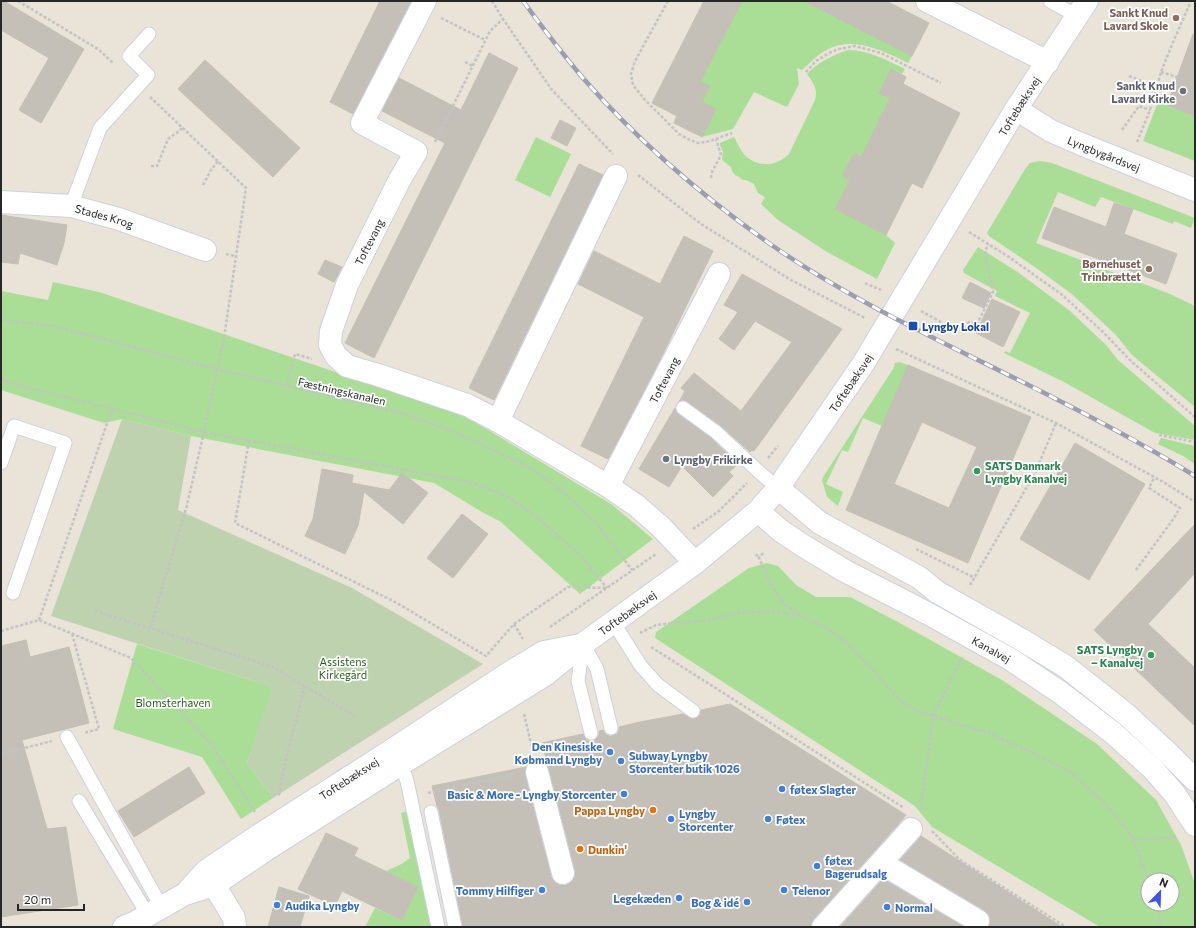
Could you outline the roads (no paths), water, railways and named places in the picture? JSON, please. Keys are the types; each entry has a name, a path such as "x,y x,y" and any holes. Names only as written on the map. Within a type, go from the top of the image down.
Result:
{"street":[{"path":"928,1 1048,62"},
{"name":"Toftevang","path":"423,5 362,123 416,152 399,181 347,285 331,331 330,345 334,354 347,366 467,405 498,421"},
{"name":"Toftebæksvej","path":"185,894 206,871 292,814 545,675 583,644 695,563 758,511 778,488 863,364 1016,110 1082,8"},
{"name":"Lyngbygårdsvej","path":"1016,110 1051,131 1195,190"},
{"path":"621,168 498,421 608,486 637,506 655,522 695,563"},
{"name":"Stades Krog","path":"1,202 72,206 119,219 205,250"},
{"name":"Toftevang","path":"608,486 719,274"},
{"name":"Kanalvej","path":"778,488 820,523 920,578 937,592 1022,640 1064,666 1127,715 1195,780"},
{"name":"Kanalvej","path":"758,511 781,531 845,571 972,637 1010,659 1061,693 1125,742 1174,793 1189,830"},
{"name":"Toftebæksvej","path":"124,927 155,912 185,894 214,885 396,757 509,673 544,652 583,644"},
{"path":"537,771 563,873"},
{"path":"823,927 915,824"},
{"path":"881,863 978,921"},
{"path":"214,885 234,918 235,927"}],"lane":[{"path":"1050,1 1082,8"},
{"path":"72,206 100,128 148,75 129,56 150,34"},
{"path":"683,408 716,432 778,488"},
{"path":"1,463 14,426 65,443 13,593"},
{"path":"613,622 630,640 641,666 658,685 693,712"},
{"path":"583,644 597,668 611,728"},
{"path":"583,644 578,681 591,733"},
{"path":"67,737 155,912"},
{"path":"396,757 407,781 438,927"},
{"path":"1174,793 1195,780"},
{"path":"80,801 155,912"},
{"path":"431,812 455,927"}],"railway":[{"path":"523,1 582,77 626,124 697,188 773,246 841,289 912,327 1091,417 1195,476"}],"place":[{"name":"Sankt Knud Lavard Skole","path":"1176,18"},
{"name":"Sankt Knud Lavard Kirke","path":"1183,91"},
{"name":"Børnehuset Trinbrættet","path":"1149,269"},
{"name":"Lyngby Lokal","path":"913,326"},
{"name":"Lyngby Frikirke","path":"666,459"},
{"name":"SATS Danmark Lyngby Kanalvej","path":"977,471"},
{"name":"SATS Lyngby – Kanalvej","path":"1151,655"},
{"name":"Den Kinesiske Købmand Lyngby","path":"610,752"},
{"name":"Subway Lyngby Storcenter butik 1026","path":"621,761"},
{"name":"føtex Slagter","path":"782,789"},
{"name":"Basic & More - Lyngby Storcenter","path":"624,794"},
{"name":"Pappa Lyngby","path":"653,810"},
{"name":"Lyngby Storcenter","path":"671,819"},
{"name":"Føtex","path":"768,819"},
{"name":"Dunkin'","path":"580,849"},
{"name":"føtex Bagerudsalg","path":"817,866"},
{"name":"Tommy Hilfiger","path":"542,890"},
{"name":"Telenor","path":"784,890"},
{"name":"Legekæden","path":"679,898"},
{"name":"Bog & idé","path":"747,902"},
{"name":"Audika Lyngby","path":"277,905"},
{"name":"Normal","path":"887,907"}],"park label":[{"name":"Assistens Kirkegård","path":"343,667"},
{"name":"Blomsterhaven","path":"173,702"}]}
